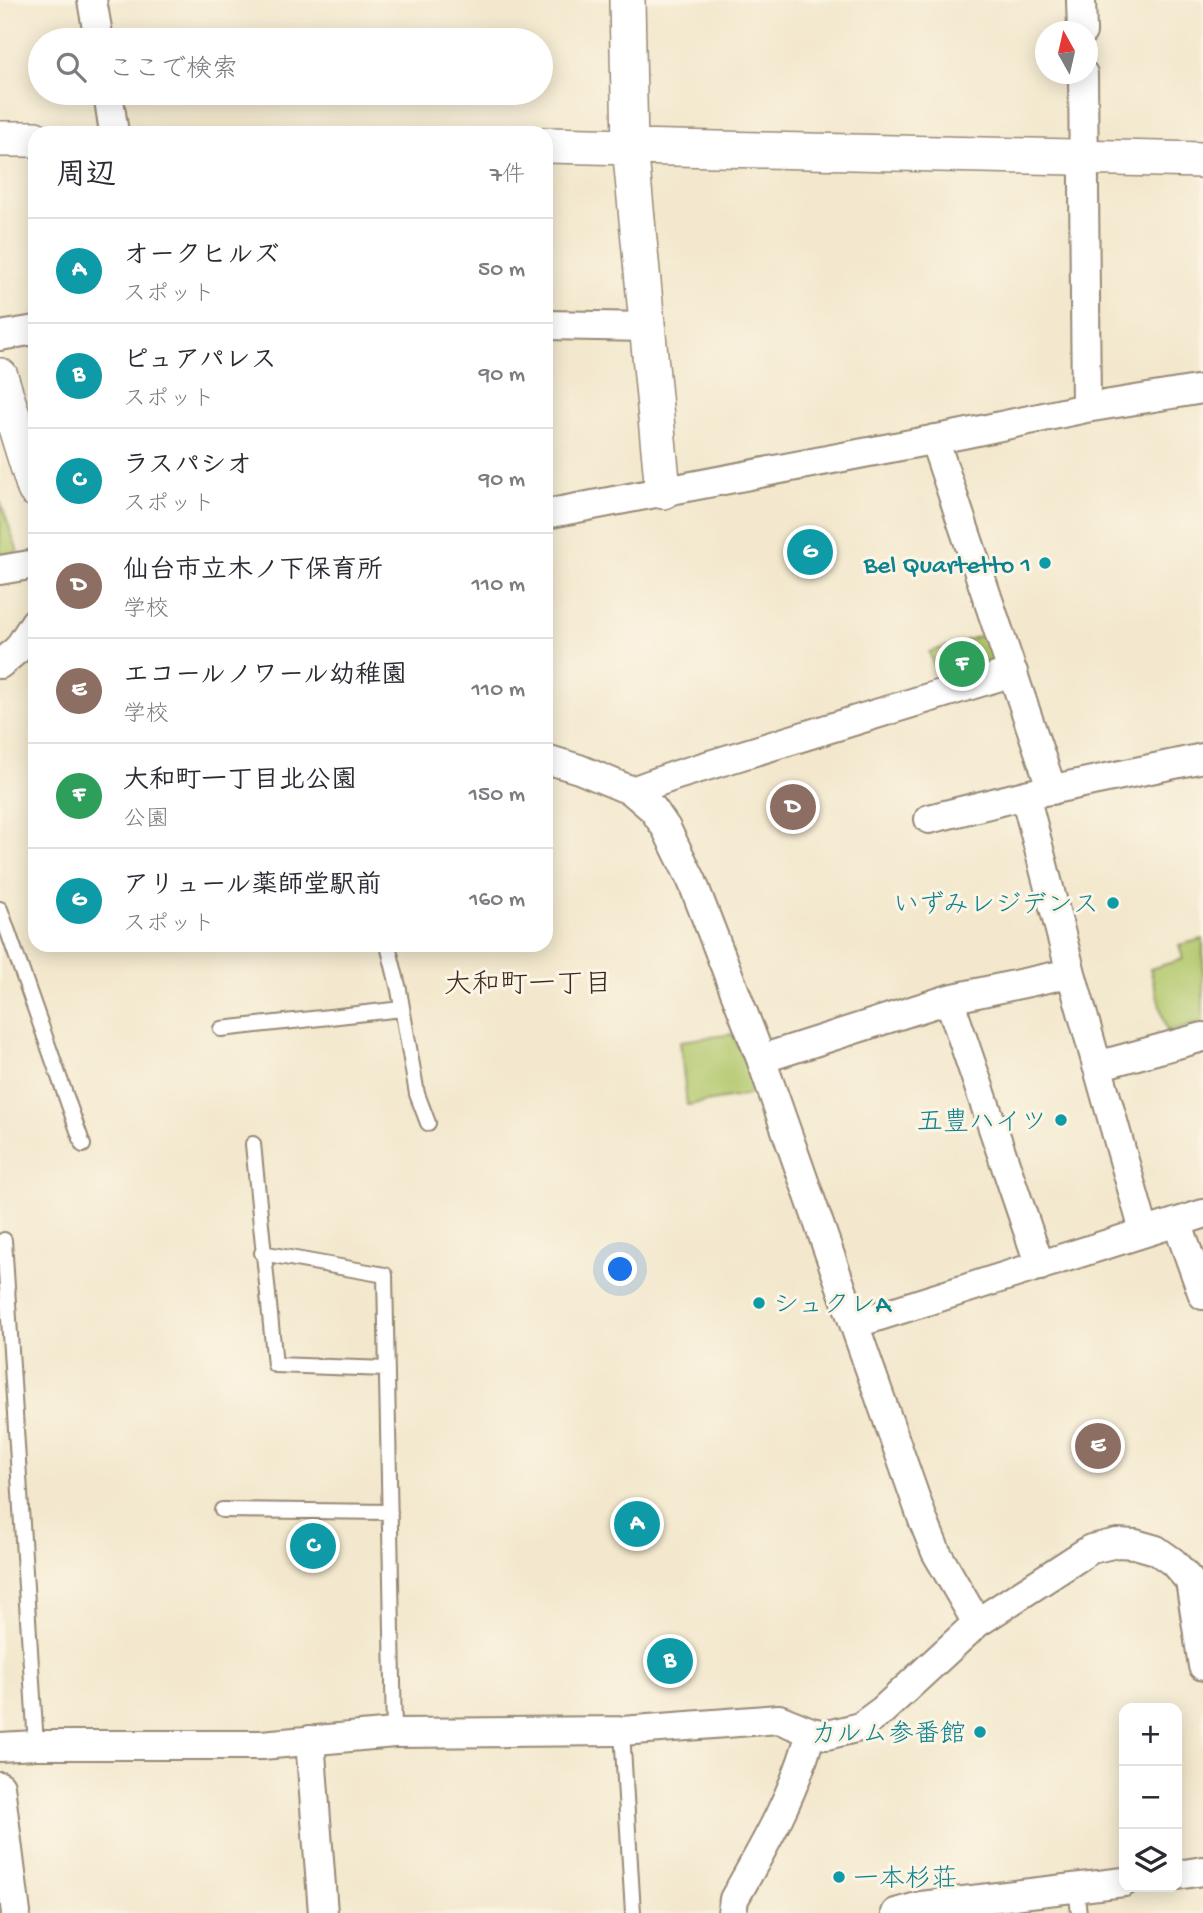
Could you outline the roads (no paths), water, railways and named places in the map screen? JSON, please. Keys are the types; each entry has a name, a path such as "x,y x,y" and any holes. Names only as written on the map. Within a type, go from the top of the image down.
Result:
{"street":[{"path":"92,0 97,28"},
{"path":"627,0 630,146 663,491"},
{"path":"1081,0 1082,21"},
{"path":"1083,84 1086,408"},
{"path":"110,105 113,126"},
{"path":"0,139 28,139"},
{"path":"553,145 1203,160"},
{"path":"553,325 647,327"},
{"path":"0,336 28,331"},
{"path":"0,376 28,466"},
{"path":"553,513 1086,408 1203,389"},
{"path":"934,439 1013,672 1039,792 1071,973 1144,1231"},
{"path":"0,570 28,565"},
{"path":"18,656 28,636"},
{"path":"632,791 1013,672"},
{"path":"929,819 1039,792 1203,758"},
{"path":"553,761 632,791 653,809 666,828 692,881 761,1059 936,1552 978,1623"},
{"path":"761,1059 949,999 1071,973"},
{"path":"949,999 1041,1266"},
{"path":"1097,1066 1203,1037"},
{"path":"854,1324 1190,1218 1203,1294"},
{"path":"0,1747 262,1745 394,1733 622,1731 779,1719 811,1732 827,1735 860,1727 883,1710 978,1623 1091,1549 1117,1543 1135,1544 1156,1550 1196,1580 1203,1666"},
{"path":"732,1913 734,1899 784,1809 805,1756 811,1732"},
{"path":"310,1740 323,1913"},
{"path":"0,1786 16,1913"},
{"path":"1182,1874 1203,1871"},
{"path":"913,1911 1078,1901 1119,1884"}],"lane":[{"path":"0,909 83,1144"},
{"path":"390,952 417,1094 428,1122"},
{"path":"221,1029 402,1009"},
{"path":"253,1144 275,1366 387,1369"},
{"path":"4,1240 6,1373 36,1745"},
{"path":"262,1253 385,1275 394,1733"},
{"path":"222,1510 390,1512"},
{"path":"622,1731 633,1913"}],"place":[{"name":"アリュール薬師堂駅前","path":"810,552"},
{"name":"Bel Quartetto 1","path":"1045,563"},
{"name":"大和町一丁目北公園","path":"962,664"},
{"name":"仙台市立木ノ下保育所","path":"793,807"},
{"name":"いずみレジデンス","path":"1113,903"},
{"name":"五豊ハイツ","path":"1061,1120"},
{"name":"シュクレA","path":"759,1303"},
{"name":"エコールノワール幼稚園","path":"1098,1446"},
{"name":"オークヒルズ","path":"637,1524"},
{"name":"ラスパシオ","path":"313,1546"},
{"name":"ピュアパレス","path":"670,1661"},
{"name":"カルム参番館","path":"980,1732"},
{"name":"一本杉荘","path":"839,1877"}],"district":[{"name":"大和町一丁目","path":"528,982"}]}
